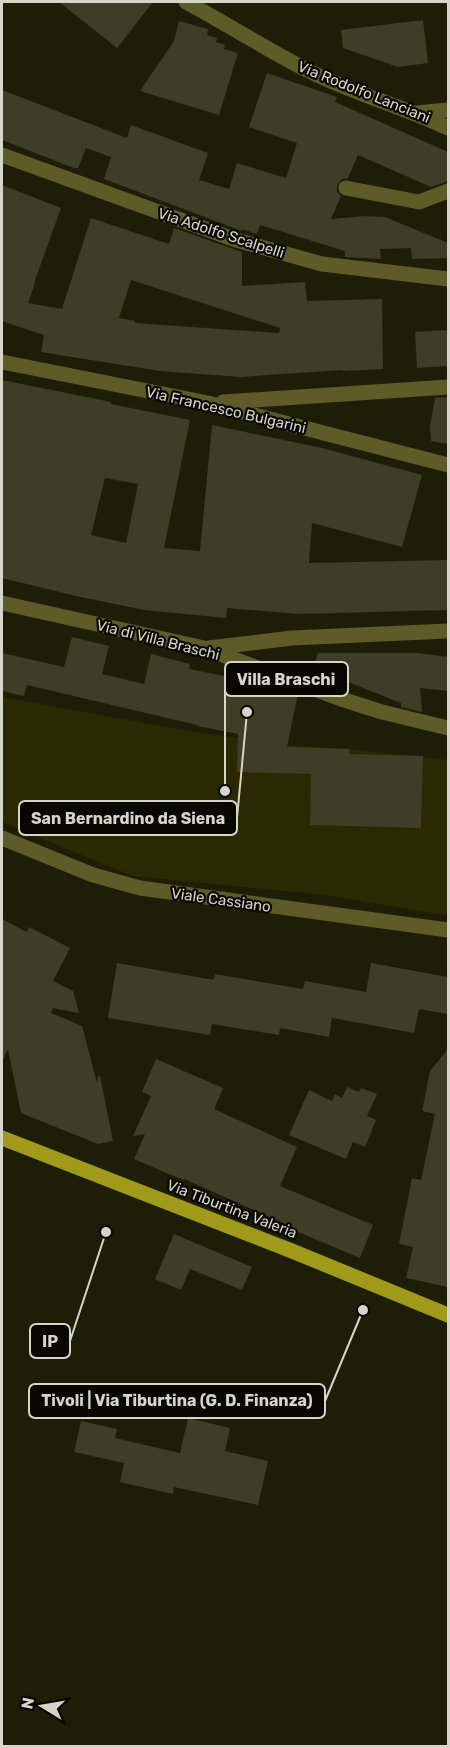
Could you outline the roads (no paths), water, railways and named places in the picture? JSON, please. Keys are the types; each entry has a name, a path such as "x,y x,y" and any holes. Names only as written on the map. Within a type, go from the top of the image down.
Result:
{"main road":[{"name":"Via Tiburtina Valeria","path":"2,1138 292,1251 448,1315"}],"street":[{"name":"Via Rodolfo Lanciani","path":"186,2 311,72 448,128"},
{"path":"204,2 213,16"},
{"path":"414,113 448,110"},
{"name":"Via Adolfo Scalpelli","path":"2,155 236,240 322,264 448,279"},
{"path":"346,188 418,201 448,191"},
{"name":"Via Francesco Bulgarini","path":"2,362 208,403 448,465"},
{"path":"208,403 448,387"},
{"name":"Via di Villa Braschi","path":"2,603 204,648 341,699 382,712 448,728"},
{"path":"204,648 292,638 448,631"},
{"name":"Viale Cassiano","path":"2,838 93,875 140,888 448,930"}],"place":[{"name":"San Bernardino da Siena","path":"247,712"},
{"name":"Villa Braschi","path":"225,791"},
{"name":"IP","path":"106,1232"},
{"name":"Tivoli | Via Tiburtina (G. D. Finanza)","path":"363,1310"}]}
